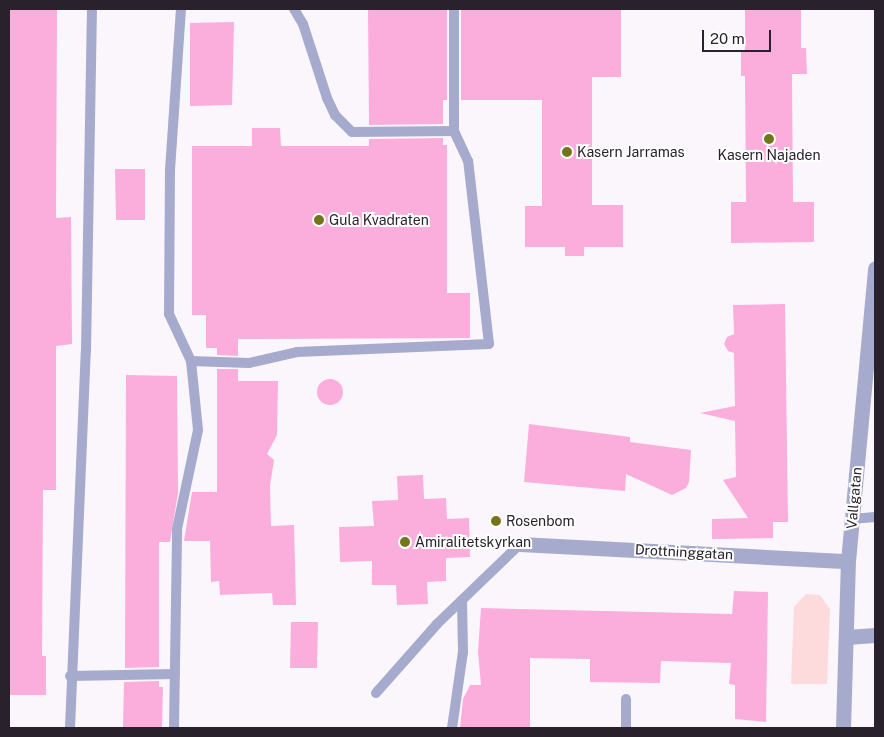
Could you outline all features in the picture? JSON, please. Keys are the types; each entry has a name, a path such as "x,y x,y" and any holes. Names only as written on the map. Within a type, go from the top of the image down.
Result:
{"street":[{"name":"Vallgatan","path":"844,728 848,561 875,268"},
{"name":"Drottninggatan","path":"520,544 848,561"},
{"path":"847,637 875,635"}],"lane":[{"path":"70,728 70,676 86,351 92,9"},
{"path":"174,728 177,529 198,430 191,361 169,314 170,170 182,9"},
{"path":"294,9 304,24 327,98 335,115 352,132 454,131"},
{"path":"191,361 249,363 297,352 489,344 468,161 454,131 454,9"},
{"path":"852,519 875,518"},
{"path":"376,693 462,600 520,544"},
{"path":"452,728 463,652 462,600"},
{"path":"70,676 175,674"},
{"path":"626,699 626,728"}],"shaded area":[{"path":"806,594 820,595 830,609 827,684 791,684 794,607"}],"building":[{"path":"9,9 57,9 56,218 71,217 72,344 56,346 56,490 43,490 42,656 46,656 46,695 9,695"},
{"path":"368,9 447,9 447,100 443,100 443,124 369,125"},
{"name":"Kasern Jarramas","path":"461,9 621,9 621,77 592,77 592,205 623,205 623,247 584,247 584,256 565,256 565,247 525,247 525,206 542,206 542,100 461,100"},
{"name":"Kasern Najaden","path":"745,9 801,9 801,48 806,48 807,74 792,74 793,202 814,202 814,242 731,243 731,202 746,202 745,76 741,76 741,50 745,50"},
{"path":"234,22 232,105 190,106 190,23"},
{"name":"Gula Kvadraten","path":"252,128 280,128 281,146 369,146 369,139 443,138 443,145 447,145 447,293 470,293 470,338 238,339 238,356 217,355 217,348 206,348 206,315 192,315 192,146 252,146"},
{"path":"115,169 145,169 145,220 116,220"},
{"path":"785,304 788,522 773,522 773,538 712,539 712,519 748,518 723,480 736,477 735,421 700,413 735,406 734,353 728,351 724,344 727,337 734,334 733,305"},
{"path":"217,369 238,369 238,381 278,381 277,435 267,454 274,460 270,486 271,526 294,525 296,605 273,605 272,593 220,595 219,581 211,582 210,541 184,541 192,492 217,492"},
{"path":"126,375 177,376 178,493 170,542 159,542 159,667 125,668"},
{"path":"330,379 339,383 343,392 339,401 330,405 321,401 317,392 321,383"},
{"path":"529,424 630,437 630,442 691,450 689,482 686,488 672,495 626,474 625,491 524,482"},
{"name":"Amiralitetskyrkan","path":"423,475 424,499 446,498 447,519 469,518 470,557 446,558 446,581 427,582 428,604 397,605 396,585 372,585 372,561 340,562 339,527 374,526 372,501 398,500 397,476"},
{"path":"734,591 768,592 766,722 735,719 735,685 729,684 731,663 661,661 660,683 590,682 590,659 530,658 530,728 460,728 463,699 470,685 481,685 478,652 481,608 732,614"},
{"path":"291,622 318,622 317,668 290,668"},
{"path":"159,681 159,687 163,687 162,728 123,728 124,682"}],"place":[{"name":"Kasern Najaden","path":"769,139"},
{"name":"Kasern Jarramas","path":"567,152"},
{"name":"Gula Kvadraten","path":"319,220"},
{"name":"Rosenbom","path":"496,521"},
{"name":"Amiralitetskyrkan","path":"405,542"}]}
